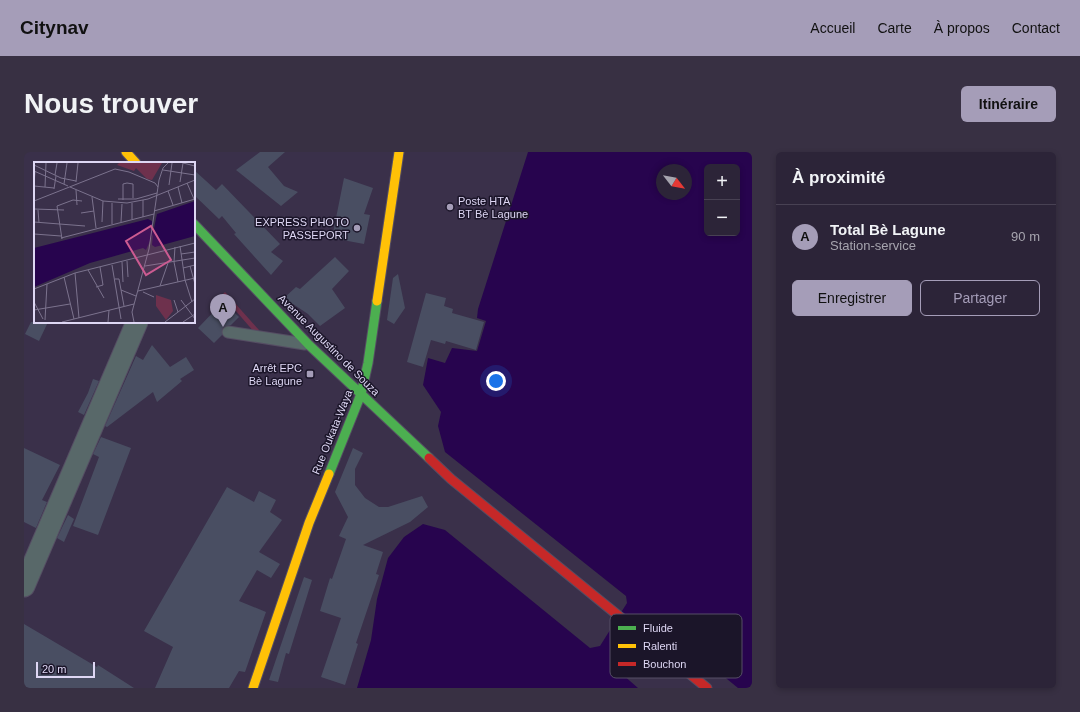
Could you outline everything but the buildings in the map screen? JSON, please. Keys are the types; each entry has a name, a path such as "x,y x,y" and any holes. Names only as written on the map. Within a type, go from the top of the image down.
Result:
{"main road":[{"path":"126,152 135,162"},
{"name":"Rue Oukata-Waya","path":"253,688 309,522 361,394 368,363 399,152"},
{"name":"Avenue Augustino de Souza","path":"195,225 310,345 452,480 616,614"},
{"name":"Avenue Augustino de Souza","path":"695,678 707,688"}],"street":[{"path":"24,586 137,323"}],"lane":[{"path":"228,332 310,345"}],"shaded area":[{"path":"528,152 752,152 752,688 738,688 726,678 742,678 742,614 620,614 627,603 626,596 445,452 438,426 441,412 423,385 428,358 445,363 452,348 477,351 486,321 477,318 478,309"},
{"path":"225,292 259,330 255,333 222,295"},
{"path":"423,524 445,530 590,648 600,646 610,630 610,678 627,678 638,688 357,688 371,640 377,599 388,558 404,537"}],"traffic: fast":[{"path":"195,225 309,345 429,458"},
{"path":"329,474 361,394 368,363 377,301"}],"traffic: slow":[{"path":"126,152 135,162"},
{"path":"377,301 399,152"},
{"path":"253,688 309,523 329,474"}],"traffic: jam":[{"path":"429,458 451,479 616,614"},
{"path":"695,678 707,688"}],"place":[{"name":"Poste HTA BT Bè Lagune","path":"450,207"},
{"name":"EXPRESS PHOTO PASSEPORT","path":"357,228"},
{"name":"Total Bè Lagune","path":"223,327"},
{"name":"Arrêt EPC Bè Lagune","path":"310,374"}]}
